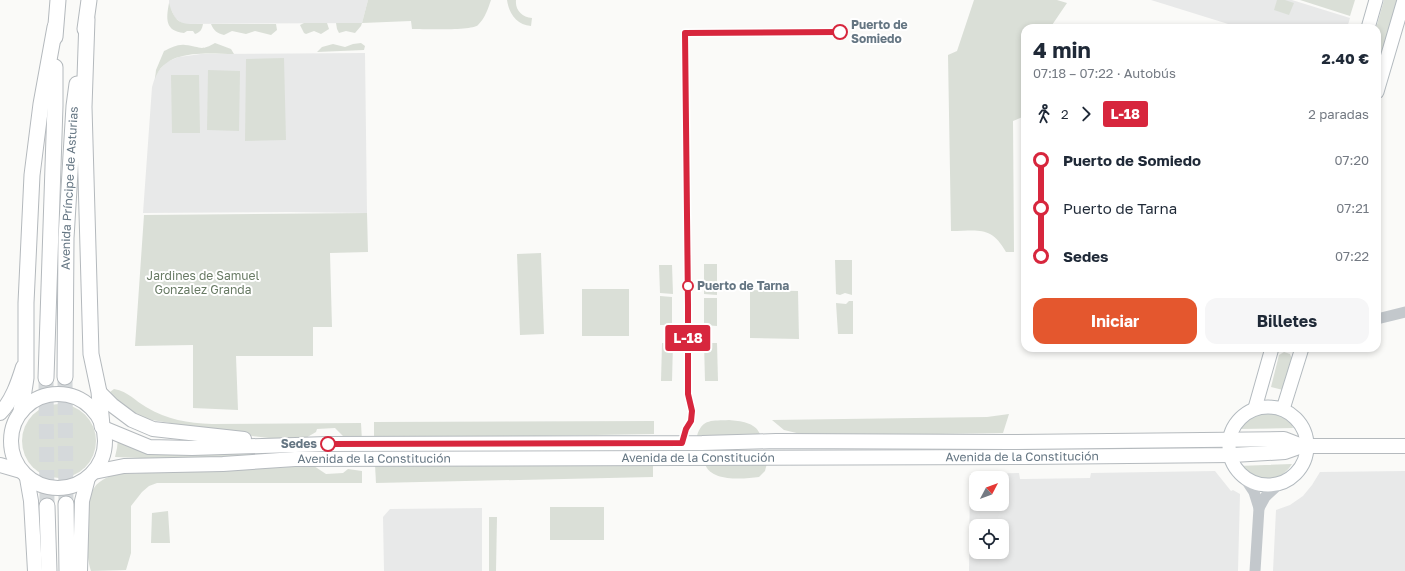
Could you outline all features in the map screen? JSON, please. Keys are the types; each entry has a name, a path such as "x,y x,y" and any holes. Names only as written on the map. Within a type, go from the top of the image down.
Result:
{"highway":[{"name":"Avenida Príncipe de Asturias","path":"46,378 55,106 55,27 58,0"},
{"name":"Avenida Príncipe de Asturias","path":"65,377 66,238 73,121 89,0"},
{"path":"87,19 84,107 91,354 99,392 102,427"},
{"path":"21,411 26,378 26,303 32,175 41,104 55,27"},
{"path":"66,504 67,571"},
{"path":"47,506 49,571"}],"main road":[{"path":"1369,24 1376,0"},
{"path":"1381,78 1404,0"},
{"path":"1255,408 1271,352"},
{"path":"1283,410 1301,352"},
{"path":"0,412 4,409 18,383 26,358"},
{"path":"99,392 112,405 132,420 153,429 296,444"},
{"path":"35,571 31,501 24,474 14,459 10,445 13,424 21,411 31,402 46,395 62,394 79,399 89,406 102,427 105,438 104,452 100,462 91,475 82,502 80,571"},
{"path":"1264,406 1277,407 1283,410 1292,414 1302,426 1306,435 1304,446 1306,458 1299,470 1290,479 1279,484 1263,486 1251,482 1239,473 1233,465 1229,455 1229,440 1235,423 1243,415 1255,408 1264,406"},
{"path":"0,433 13,424"},
{"name":"Avenida de la Constitución","path":"102,427 149,447 192,448 296,444 702,443 776,441 979,442 1284,439 1304,446"},
{"name":"Avenida de la Constitución","path":"91,475 124,466 223,464 295,459 1229,455 1285,452 1304,446 1405,446"},
{"path":"0,464 24,474 38,485 54,489 65,488 80,483 91,475"}],"street":[{"path":"1381,317 1405,312"},
{"path":"1244,477 1254,492 1259,508 1255,571"},
{"path":"1259,508 1265,497 1279,484"}],"shaded area":[{"path":"169,0 368,0 362,23 183,24 175,18 169,5"},
{"path":"1151,0 1292,0 1350,18 1348,24 1228,24"},
{"path":"365,53 367,213 143,213 152,87 156,74 166,62 179,57 201,54"},
{"path":"1215,471 1231,491 1233,490 1240,494 1238,571 969,571 969,559 1009,559 1009,519 970,519 970,511 1009,511 1009,473 1019,473 1020,479 1090,478 1091,473"},
{"path":"1405,471 1405,571 1273,571 1276,510 1290,505 1303,496 1320,472"},
{"path":"482,508 482,571 384,571 383,517 390,509"}],"green space":[{"path":"368,0 491,0 483,19 474,27 458,29 412,29 411,21 362,23"},
{"path":"507,0 516,0 518,10 522,15 532,18 531,26 526,25 514,18"},
{"path":"974,0 1057,0 1067,3 1053,24 1021,24 1021,118 1013,121 1014,252 1006,252 995,237 983,231 951,231 948,55 957,51"},
{"path":"1277,0 1285,0 1294,3 1289,15 1274,10"},
{"path":"1300,0 1355,0 1350,16"},
{"path":"1384,0 1397,0 1381,55 1381,24 1377,24"},
{"path":"169,3 177,20 190,24 203,24 202,29 195,34 193,31 187,31 184,33 173,30 167,19"},
{"path":"304,23 327,23 329,29 321,34 314,31 306,34 300,25"},
{"path":"336,23 362,23 355,33 346,31 339,33"},
{"path":"211,24 276,24 277,30 271,35 255,31 246,34 232,31 224,35 216,31"},
{"path":"215,43 231,49 234,54 200,54 178,57 168,62 160,69 155,79 156,70 164,51 180,45 203,48"},
{"path":"361,43 365,46 364,50 317,52 322,47 333,44 345,47"},
{"path":"284,58 286,140 245,141 246,59"},
{"path":"208,70 240,71 239,131 207,130"},
{"path":"171,75 199,75 200,133 172,133"},
{"name":"Jardines de Samuel Gonzalez Granda","path":"367,213 368,252 330,253 332,327 313,327 313,356 236,356 238,410 193,408 193,345 135,346 144,215"},
{"path":"541,253 544,334 520,335 517,254"},
{"path":"835,260 852,260 852,295 845,293 840,295 836,294"},
{"path":"704,264 717,264 717,295 704,294"},
{"path":"659,265 672,265 673,294 660,293"},
{"path":"582,289 629,289 629,336 582,336"},
{"path":"750,290 798,291 799,339 750,338"},
{"path":"660,296 672,297 672,325 660,325"},
{"path":"704,298 717,298 717,326 704,325"},
{"path":"849,301 853,301 853,334 838,334 836,303 846,304"},
{"path":"662,343 673,343 672,381 661,381"},
{"path":"704,343 717,343 718,381 705,381"},
{"path":"1284,352 1290,354 1292,359 1283,390 1271,387 1279,355"},
{"path":"114,389 128,394 162,415 186,422 212,424 361,423 362,441 346,439 335,428 317,429 316,432 304,439 269,438 146,419 126,408 110,392"},
{"path":"59,404 80,410 90,420 96,441 90,462 80,472 59,478 38,472 28,462 22,441 28,420 38,410"},
{"path":"1270,413 1287,420 1293,428 1239,429 1245,421 1252,416"},
{"path":"1009,414 1003,433 809,436 784,430 772,420 987,417"},
{"path":"729,420 751,425 758,430 760,434 697,436 699,430 705,423"},
{"path":"654,421 654,434 374,439 374,422"},
{"path":"118,439 129,446 142,450 262,452 364,451 363,454 166,459 115,457"},
{"path":"767,463 765,471 759,477 736,479 721,477 714,474 708,470 705,464"},
{"path":"653,464 653,477 376,483 375,465"},
{"path":"1292,464 1279,477 1268,480 1250,477 1238,466"},
{"path":"314,466 326,474 343,473 348,469 362,471 362,483 157,483 149,486 131,506 131,553 126,570 91,571 86,529 88,505 94,488 99,482 106,478 121,474"},
{"path":"550,507 604,507 604,540 550,540"},
{"path":"168,511 170,543 151,543 152,513"},
{"path":"489,517 497,517 496,571 489,571"}],"tunnel":[{"path":"65,377 66,504"},
{"path":"46,378 47,506"}],"bus line":[{"name":"L-18","path":"328,444 682,443 686,429 691,421 692,411 688,394 685,33 840,32"}],"place":[{"name":"Puerto de Somiedo","path":"840,32"},
{"name":"Puerto de Tarna","path":"688,286"},
{"name":"Sedes","path":"328,444"}]}
